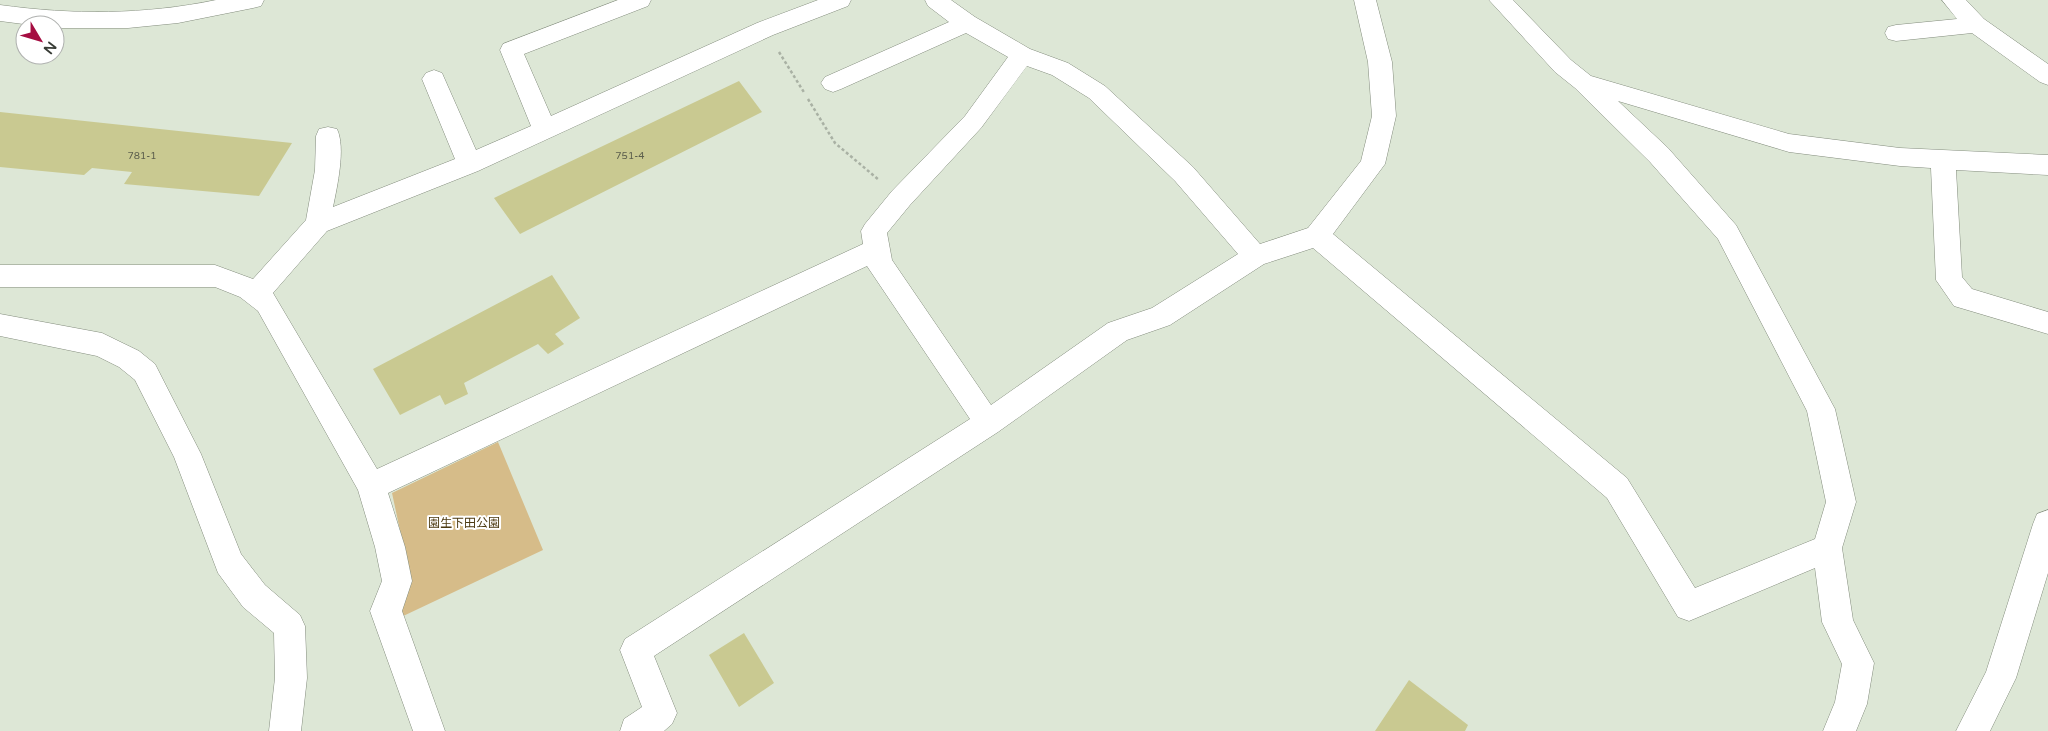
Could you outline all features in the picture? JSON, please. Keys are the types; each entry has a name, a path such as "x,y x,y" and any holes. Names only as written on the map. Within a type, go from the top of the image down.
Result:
{"street":[{"path":"0,14 26,17 105,20 166,17 253,0"},
{"path":"544,129 511,50 640,0"},
{"path":"257,293 318,224 469,164 766,30 840,0"},
{"path":"936,0 967,23 1022,55 1060,69 1097,92 1184,174 1255,256"},
{"path":"636,731 662,713 636,650 988,423 1118,331 1161,317 1255,256 1317,236 1373,164 1384,116 1380,62 1366,0"},
{"path":"1500,0 1563,66 1583,82 1659,155 1727,232 1821,409 1841,502 1827,548 1838,622 1858,663 1851,704 1838,731"},
{"path":"1953,0 1976,25 2046,72"},
{"path":"833,83 967,23"},
{"path":"1896,33 1976,25"},
{"path":"988,423 879,263 874,231 901,198 973,122 1022,55"},
{"path":"434,79 469,164"},
{"path":"1583,82 1789,143 1943,160 2048,165"},
{"path":"318,224 327,170 328,136"},
{"path":"1943,160 1949,280 1963,298 2047,325"},
{"path":"1317,236 1617,488 1689,606 1827,548"},
{"path":"371,486 876,250"},
{"path":"0,276 215,276 232,280 257,293 268,304 371,486 390,547 396,581 386,611 429,731"},
{"path":"0,325 102,345 129,359 145,372 187,454 230,563 254,596 289,626 291,678 285,731"},
{"path":"1972,731 2000,678 2048,524"}],"path":[{"path":"766,30 835,143 901,198"}],"green space":[{"name":"園生下田公園","path":"498,442 543,550 399,618 410,577 392,493"}],"building":[{"path":"739,81 762,112 520,234 494,198"},
{"path":"0,112 292,143 259,196 124,184 132,172 92,168 84,175 0,167"},
{"path":"552,275 580,318 555,334 564,344 548,354 538,344 464,383 468,394 445,405 440,395 400,415 373,369"},
{"path":"744,633 774,683 739,707 709,655"},
{"path":"1409,680 1468,725 1465,731 1375,731"}]}
